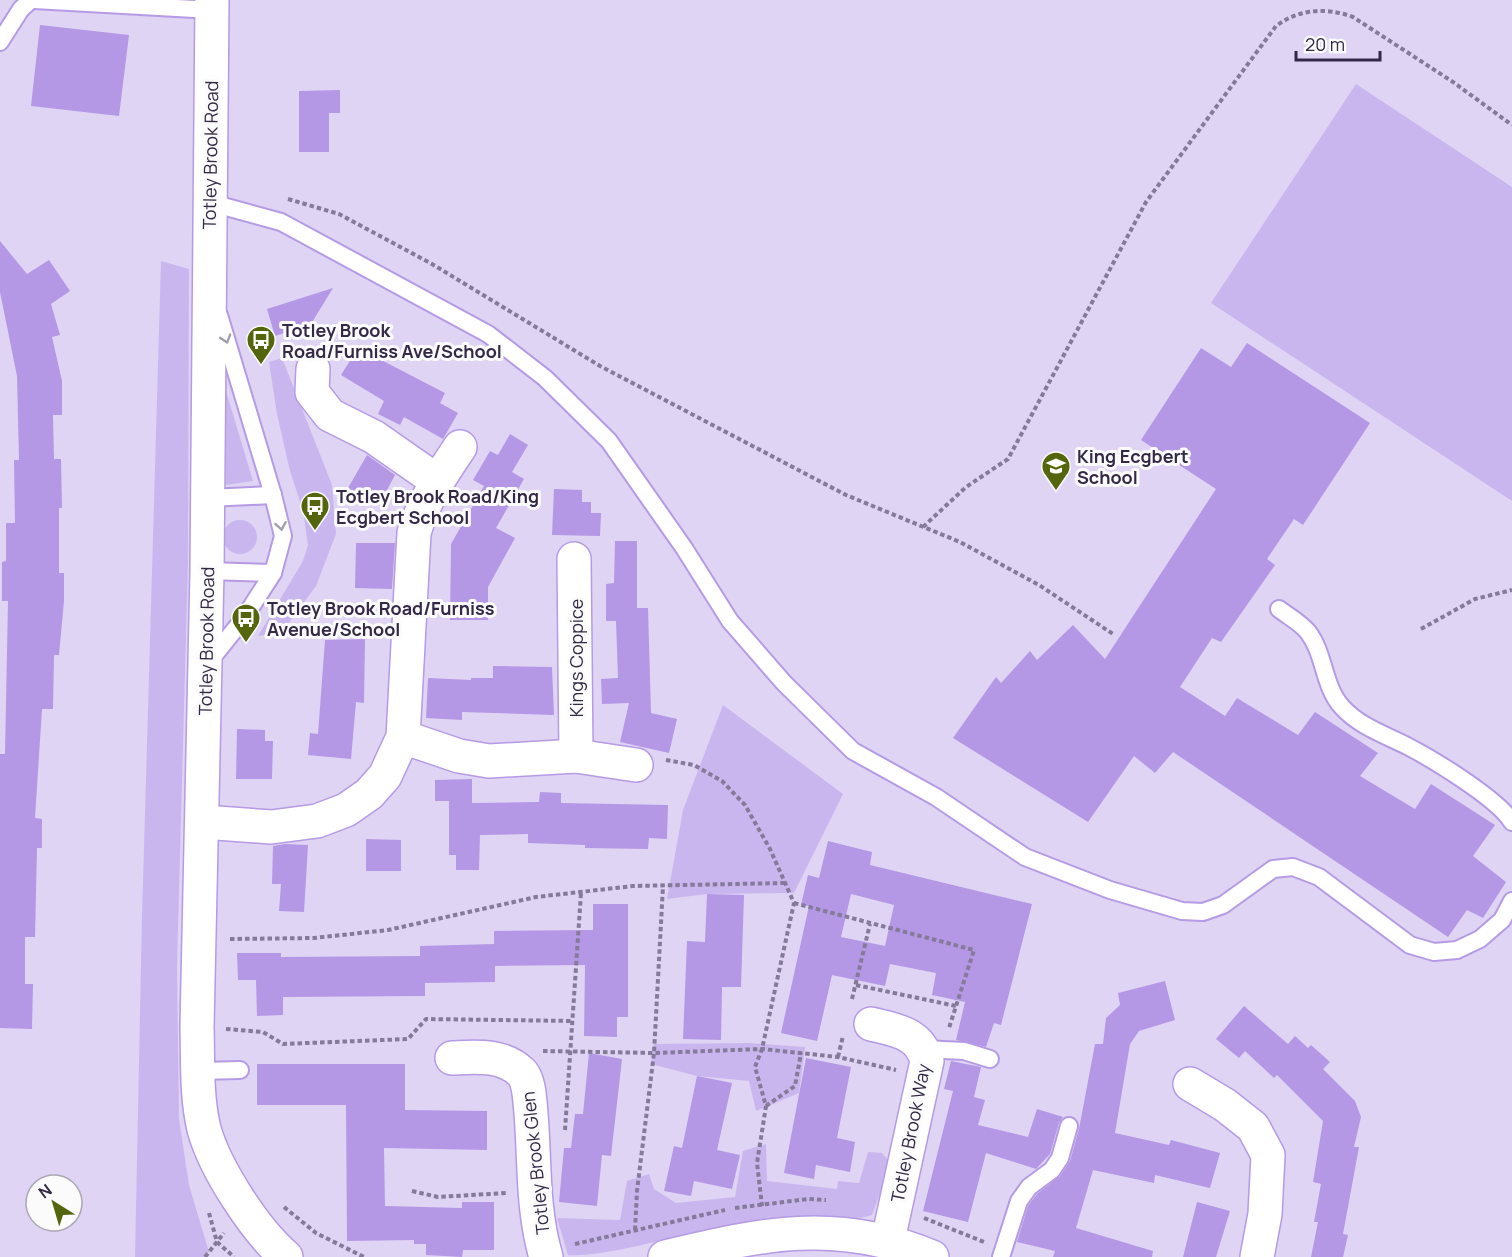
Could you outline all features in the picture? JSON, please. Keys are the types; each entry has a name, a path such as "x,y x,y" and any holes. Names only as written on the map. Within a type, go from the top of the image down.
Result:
{"street":[{"name":"Totley Brook Road","path":"212,5 212,98 208,202 206,666 197,1027 199,1071 204,1130 243,1209 269,1242 286,1257"},
{"path":"313,369 312,392 330,415 374,437 437,481"},
{"path":"202,822 271,827 317,821 345,810 369,794 385,776 403,737 414,534 419,516 437,481 460,447"},
{"name":"Kings Coppice","path":"574,560 576,756"},
{"path":"403,737 459,756 489,761 576,756 636,765"},
{"name":"Totley Brook Way","path":"856,1018 899,1030 917,1040 930,1058 888,1240"},
{"path":"452,1058 490,1057 509,1062"},
{"name":"Totley Brook Glen","path":"509,1062 524,1073 529,1091 533,1175 546,1257"},
{"path":"1190,1084 1225,1105 1253,1126 1268,1155 1265,1214 1257,1257"},
{"path":"684,1255 766,1235 813,1231 888,1240 932,1257"}],"lane":[{"path":"0,42 21,9 32,0 212,5"},
{"path":"208,202 281,222 488,334 545,378 609,441 684,548 730,621 791,691 853,751 936,797 1025,857 1110,890 1182,911 1203,912 1223,905 1273,869 1293,867 1319,877 1410,945 1434,952 1456,950 1480,939 1502,920 1512,901"},
{"path":"206,666 244,618 273,573 283,536 273,495 209,283"},
{"path":"208,498 273,495"},
{"path":"207,571 273,573"},
{"path":"1279,609 1307,631 1317,648 1327,680 1341,706 1364,725 1412,748 1487,797 1512,822"},
{"path":"930,1058 990,1059"},
{"path":"199,1071 240,1070"},
{"path":"1001,1257 1019,1201 1029,1187 1052,1170 1060,1158 1069,1126"}],"path":[{"path":"923,527 966,488 1008,459 1146,202 1269,35 1286,18 1306,12 1336,11 1353,17 1453,82 1512,125"},
{"path":"277,196 339,214 432,264 600,366 846,495 960,542 1009,568 1113,634"},
{"path":"1421,629 1475,599 1512,590"},
{"path":"636,765 660,759 694,765 722,782 745,805 770,849 794,903 762,1049 755,1067 766,1106 757,1163 766,1235"},
{"path":"200,940 314,938 377,931 536,897 663,886 786,883"},
{"path":"635,1230 637,1191 654,1053 663,886"},
{"path":"412,1191 438,1197 533,1175 565,1133 572,1050 580,893"},
{"path":"509,1062 530,1051 572,1050 654,1053 762,1049 838,1057 930,1058 956,1006 974,950 794,903"},
{"path":"838,1057 856,1018 856,985 870,924"},
{"path":"856,985 956,1006"},
{"path":"197,1027 263,1032 283,1044 408,1039 426,1019 573,1021"},
{"path":"766,1106 795,1086 801,1053"},
{"path":"280,1204 316,1233 364,1257"}],"shaded area":[{"path":"1356,84 1512,187 1512,501 1211,303"},
{"path":"161,261 189,269 188,563 177,966 179,1119 189,1185 209,1252 205,1257 135,1257 142,916"},
{"path":"282,358 332,485 336,534 316,586 282,632 258,636 303,561 308,545 303,511 290,471 277,414 269,362"},
{"path":"226,391 253,481 226,485"},
{"path":"240,520 252,525 257,537 252,549 240,554 228,549 223,537 228,525"},
{"path":"723,705 843,794 794,893 707,894 667,899 683,810"},
{"path":"748,1043 805,1047 799,1093 756,1111 749,1081 697,1076 651,1064 654,1044"},
{"path":"766,1144 767,1181 837,1189 838,1181 859,1183 868,1152 882,1153 888,1160 872,1215 850,1218 812,1216 762,1221 608,1252 568,1255 557,1218 620,1220 627,1181 649,1174 654,1189 676,1203 735,1197 743,1151"}],"building":[{"path":"40,25 129,35 119,116 31,106"},
{"path":"340,90 340,113 329,113 329,152 299,152 299,91"},
{"path":"0,241 27,274 49,260 70,291 51,304 60,335 52,337 62,381 62,415 53,415 54,459 61,459 62,508 59,508 59,573 64,573 64,601 59,655 54,655 53,709 42,709 35,818 42,819 42,848 37,848 35,937 25,937 25,984 33,984 32,1029 0,1028 0,754 5,754 8,601 2,601 2,562 6,561 6,523 15,523 14,460 19,460 17,376 0,292"},
{"path":"333,288 311,324 275,336 267,309"},
{"path":"1247,343 1370,423 1303,525 1294,519 1267,559 1275,565 1221,642 1212,638 1180,687 1225,716 1237,698 1298,735 1315,712 1378,753 1360,776 1415,809 1431,784 1495,825 1473,856 1506,882 1483,918 1467,910 1448,937 1173,752 1155,773 1134,756 1088,822 953,738 996,677 1001,683 1030,651 1037,660 1073,625 1105,659 1216,489 1141,440 1201,348 1231,367"},
{"path":"358,348 445,393 440,403 458,413 443,439 404,417 400,425 378,414 384,401 341,375"},
{"path":"510,434 528,445 512,472 524,479 496,528 515,538 488,587 488,620 450,620 451,544 484,486 473,480 490,451 498,455"},
{"path":"367,455 395,475 379,505 348,488"},
{"path":"554,489 582,490 582,502 591,502 591,513 601,513 600,536 552,535"},
{"path":"615,541 637,541 637,608 648,608 651,713 677,719 669,753 620,742 629,703 602,704 601,679 618,678 616,621 606,621 606,584 614,583"},
{"path":"356,543 395,543 392,589 355,588"},
{"path":"365,639 364,703 356,702 351,759 308,755 310,733 318,734 325,640"},
{"path":"493,666 552,667 554,715 462,712 462,720 426,718 428,678 471,680 471,678 493,678"},
{"path":"237,729 265,730 265,741 273,741 272,779 236,779"},
{"path":"472,779 472,803 539,802 540,792 561,793 561,803 668,805 667,839 649,838 648,849 585,848 585,845 528,843 528,834 480,835 479,870 456,870 456,855 449,855 449,801 435,801 435,780"},
{"path":"366,839 401,840 401,871 366,871"},
{"path":"828,841 872,852 870,865 1032,904 1001,1025 994,1023 986,1047 956,1040 965,1002 932,995 936,973 890,964 885,986 832,975 817,1041 781,1033 809,906 801,905 808,875 819,878","holes":["851,894 894,905 885,946 841,937"]},
{"path":"308,845 304,912 279,911 281,884 272,884 273,846"},
{"path":"707,894 744,895 741,987 722,987 721,1040 683,1039 687,941 705,942"},
{"path":"593,904 628,904 628,1017 617,1017 617,1037 584,1036 585,965 495,966 495,982 425,983 425,996 283,997 283,1015 257,1016 256,980 238,980 237,953 281,953 281,957 420,956 420,946 494,944 494,931 593,930"},
{"path":"1165,981 1175,1020 1139,1031 1130,1044 1115,1133 1169,1145 1171,1140 1220,1153 1210,1188 1155,1175 1154,1183 1093,1170 1076,1228 1153,1251 1152,1257 1053,1257 1055,1251 1017,1242 1028,1206 1037,1194 1060,1176 1070,1161 1079,1129 1095,1044 1103,1044 1106,1018 1120,1005 1118,993"},
{"path":"1244,1006 1288,1044 1295,1036 1308,1048 1311,1045 1330,1062 1323,1069 1355,1101 1361,1117 1354,1147 1359,1147 1343,1234 1348,1235 1343,1257 1311,1257 1318,1222 1314,1222 1321,1184 1313,1182 1323,1121 1277,1075 1274,1078 1245,1051 1239,1058 1216,1039"},
{"path":"589,1053 622,1059 611,1156 602,1155 597,1206 559,1202 564,1148 571,1148 575,1114 583,1114"},
{"path":"806,1058 851,1067 837,1138 855,1142 850,1172 816,1165 814,1179 784,1173"},
{"path":"951,1061 981,1067 974,1097 985,1100 978,1125 1028,1137 1037,1109 1063,1117 1050,1154 1036,1169 986,1153 968,1222 923,1211 953,1091 944,1089"},
{"path":"257,1064 405,1064 405,1110 487,1111 487,1150 384,1148 385,1206 462,1208 462,1202 494,1202 494,1250 463,1250 462,1257 426,1255 426,1244 414,1244 414,1240 347,1241 346,1105 257,1105"},
{"path":"697,1076 732,1083 717,1150 740,1155 732,1189 694,1181 691,1196 664,1191 674,1146 682,1148"},
{"path":"1197,1202 1230,1211 1216,1257 1183,1257"}],"place":[{"name":"Totley Brook Road/Furniss Ave/School","path":"261,366"},
{"name":"King Ecgbert School","path":"1056,492"},
{"name":"Totley Brook Road/King Ecgbert School","path":"315,532"},
{"name":"Totley Brook Road/Furniss Avenue/School","path":"246,644"}]}
